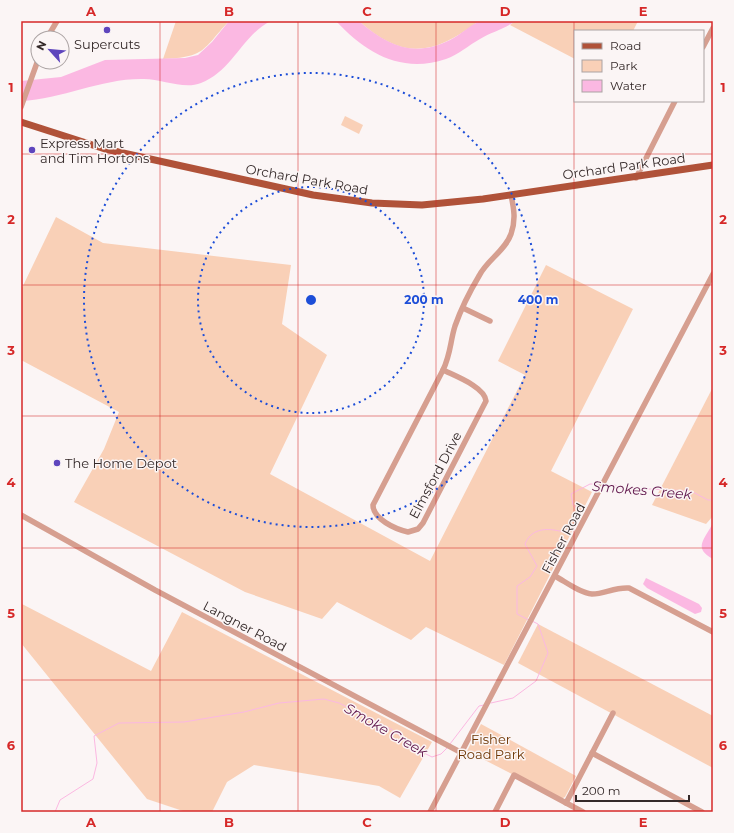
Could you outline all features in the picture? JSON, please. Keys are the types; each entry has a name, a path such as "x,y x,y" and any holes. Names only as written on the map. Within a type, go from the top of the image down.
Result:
{"main road":[{"name":"Orchard Park Road","path":"21,122 105,149 335,199 372,203 422,204 511,195 636,178 713,165"}],"street":[{"path":"52,30 57,21"},
{"path":"704,45 713,28"},
{"path":"21,107 34,70"},
{"path":"636,178 674,102"},
{"name":"Elmsford Drive","path":"443,370 479,389 484,394 486,401 423,523 415,531 404,531 378,517 374,512 373,505 443,370 450,354 454,328 483,268 504,247 510,236 515,218 511,195"},
{"name":"Fisher Road","path":"430,812 604,485 713,274"},
{"path":"463,308 490,321"},
{"name":"Langner Road","path":"21,515 155,590 462,753"},
{"path":"555,576 585,593 594,594 618,587 629,588 713,632"},
{"path":"566,803 613,713"},
{"path":"592,753 702,812"},
{"path":"495,812 514,775 583,812"}],"green space":[{"path":"176,21 229,21 208,45 196,54 163,59"},
{"path":"359,21 479,21 447,41 419,49 404,48 390,43 375,34"},
{"path":"515,21 638,21 634,30 574,30 574,58 510,25"},
{"path":"345,116 363,125 359,134 341,125"},
{"path":"56,217 103,243 291,265 282,324 327,355 270,474 430,561 525,375 498,361 546,265 633,309 551,471 592,492 504,665 426,627 411,640 337,602 322,619 245,592 74,502 104,449 119,412 21,360 21,290"},
{"path":"713,387 713,516 706,524 652,505"},
{"path":"22,604 151,671 182,612 432,742 400,798 379,786 254,765 227,782 212,812 186,812 147,799 21,643"},
{"path":"538,624 713,716 713,768 518,663"},
{"name":"Fisher Road Park","path":"481,724 576,776 565,797 561,799 467,751"}],"water":[{"path":"229,21 271,21 252,35 230,62 221,70 201,83 194,85 180,85 151,79 128,80 98,85 52,97 21,101 21,81 61,77 105,60 185,58 198,55 212,42"},
{"path":"336,21 359,21 380,37 391,43 402,47 425,48 450,40 481,21 515,21 476,41 446,59 430,63 414,64 385,58 372,51 360,43"},
{"path":"713,523 713,559 703,551 702,543"},
{"path":"646,578 699,604 702,608 701,612 695,614 647,588 643,584"}],"waterway":[{"name":"Smokes Creek","path":"713,465 711,466 713,476"},
{"name":"Smokes Creek","path":"529,620 517,614 517,586 530,577 537,566 525,544 528,538 537,531 543,530 555,530 567,533 576,523 580,512 573,505 571,494 590,484 599,484"},
{"name":"Smokes Creek","path":"605,485 615,485 626,491 650,489 691,491 708,500 713,500"},
{"name":"Smoke Creek","path":"491,703 513,698 536,681 548,653 538,624 532,621"},
{"name":"Smoke Creek","path":"55,812 60,800 93,779 97,763 94,736 119,723 184,722 244,712 279,703 324,699 339,703 391,729 418,750 432,757 441,754 447,748"},
{"name":"Smoke Creek","path":"450,744 479,706 484,705"}],"place":[{"name":"Supercuts","path":"107,30"},
{"name":"Express Mart and Tim Hortons","path":"32,150"},
{"name":"The Home Depot","path":"57,463"}]}
